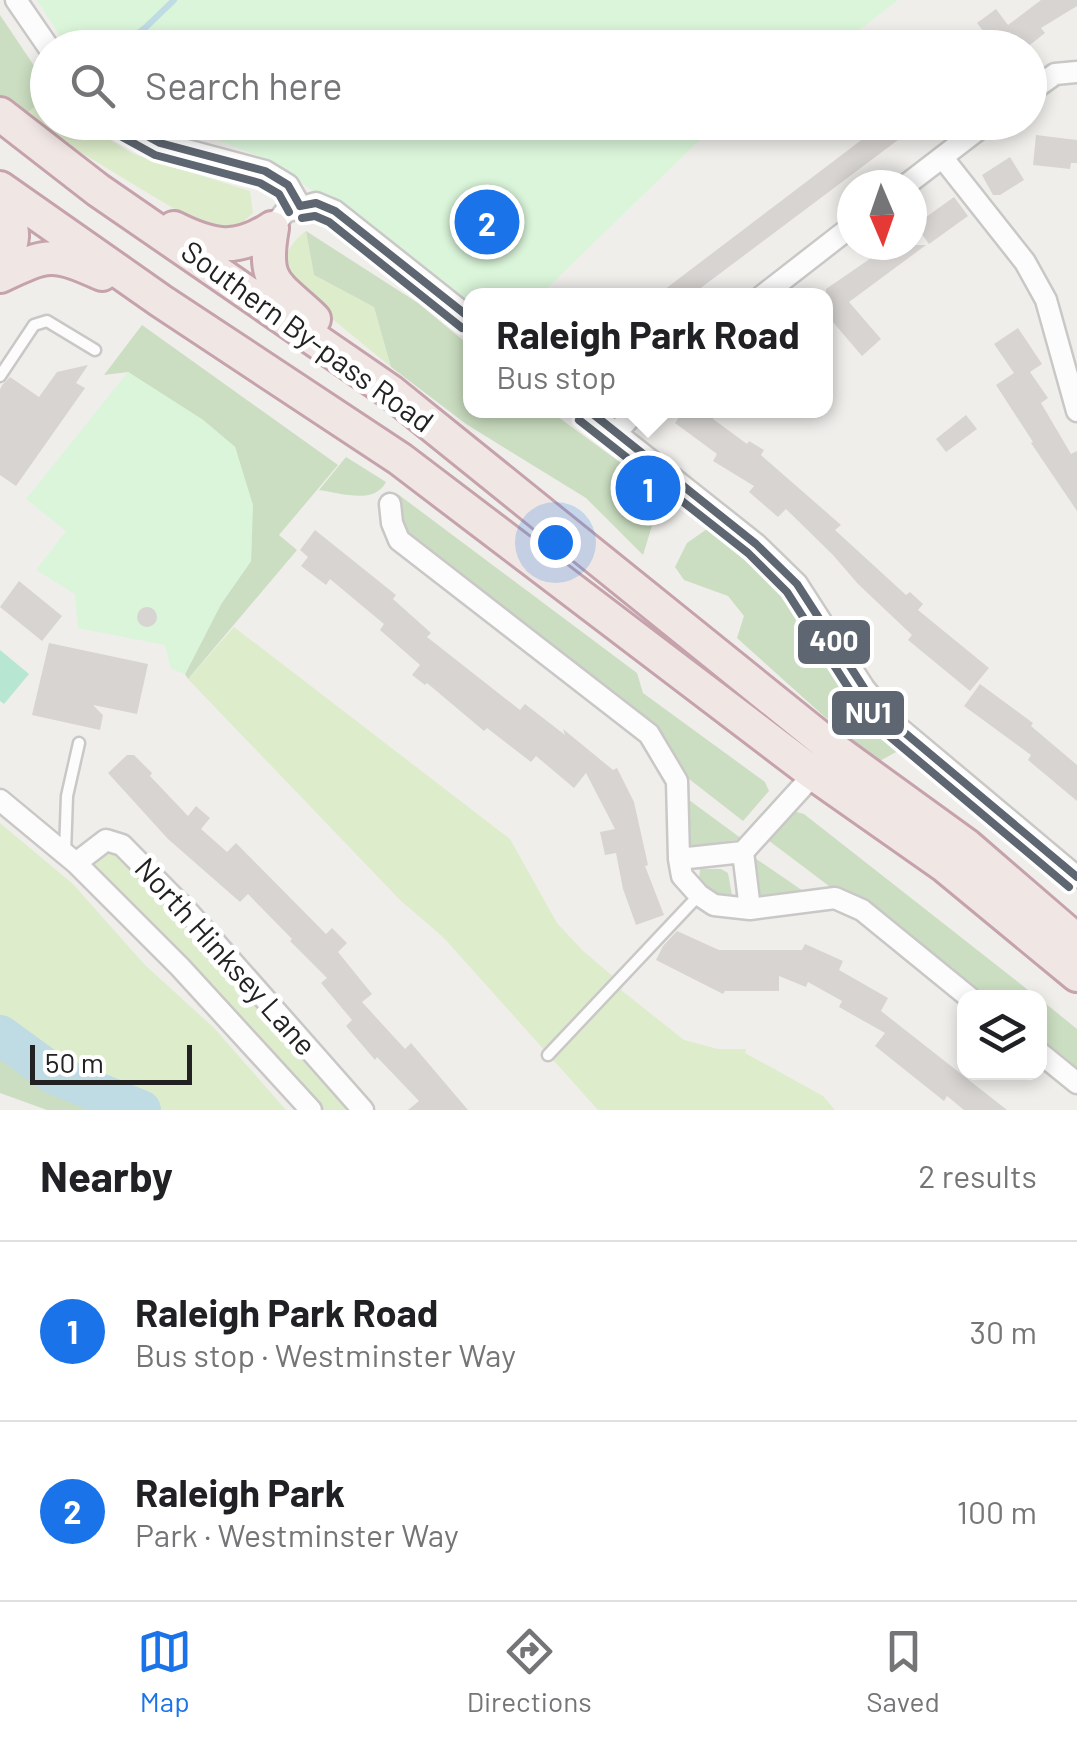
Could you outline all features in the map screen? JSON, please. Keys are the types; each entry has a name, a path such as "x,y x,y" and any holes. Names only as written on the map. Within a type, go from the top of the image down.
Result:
{"highway":[{"name":"Southern By-pass Road","path":"0,114 30,137"},
{"name":"Southern By-pass Road","path":"34,140 98,190 391,392 836,751 967,846 1077,941"},
{"name":"Southern By-pass Road","path":"0,188 161,301 400,459 814,774 945,866 1077,975"},
{"path":"98,190 190,236 222,244 250,243 272,228"},
{"path":"0,209 11,220 14,239 0,266"},
{"path":"272,228 267,258 270,277 391,392"},
{"path":"0,276 39,257 64,259 161,301"}],"street":[{"path":"16,0 37,30"},
{"path":"1047,80 1055,74 1077,72"},
{"path":"155,140 264,172 288,186 300,206"},
{"path":"925,170 964,140"},
{"path":"942,157 1025,262 1046,300 1077,411"},
{"path":"272,228 285,212 316,203 334,211 463,312"},
{"path":"772,288 837,238"},
{"path":"597,418 756,544 798,584 864,688 892,722 1077,877"},
{"path":"616,433 630,418"},
{"path":"390,504 392,524 400,540 649,734 678,781 682,876 699,896 714,905 750,909 835,898 862,910 960,990"},
{"path":"679,859 743,852 814,774"},
{"name":"North Hinksey Lane","path":"0,800 71,858 180,967 310,1110"},
{"name":"North Hinksey Lane","path":"71,858 106,840 122,845 190,914 363,1110"},
{"path":"743,852 750,909"},
{"path":"1047,1059 1077,1083"}],"lane":[{"path":"0,376 34,326 47,320 95,350"},
{"path":"71,858 67,796 79,743"},
{"path":"548,1055 699,896"}],"green space":[{"path":"37,0 898,0 859,30 56,30"},
{"path":"0,15 30,60 30,111 22,117 0,101"},
{"path":"60,140 110,140 133,154 250,191 253,213 231,233 196,222"},
{"path":"217,140 700,140 547,288 463,288 463,296 269,160"},
{"path":"306,231 314,275 374,307 391,367 286,281 288,253"},
{"path":"306,231 418,303 463,340 463,418 560,418 662,493 643,555 586,498 466,424 391,367 374,307 314,275"},
{"path":"142,325 338,465 279,535 297,550 188,679 185,674 221,604 251,561 252,505 235,447 203,420 128,372 104,375"},
{"path":"128,372 203,420 235,447 253,505 251,561 221,604 185,674 171,669 165,645 78,628 75,594 36,570 66,531 26,499"},
{"path":"346,457 386,482 381,489 365,495 319,490"},
{"path":"399,495 637,673 643,693 765,782 769,791 743,821 407,540 396,511"},
{"path":"707,529 758,571 793,607 824,647 855,704 898,751 876,763 737,638 744,616 728,596 684,580 675,567 687,543"},
{"path":"234,627 510,839 557,923 623,985 621,990 684,1040 718,1049 746,1049 745,1053 823,1096 835,1110 598,1110 444,938 400,900 188,679"},
{"path":"0,650 29,674 4,704 0,701"},
{"path":"685,797 742,839 687,847"},
{"path":"790,810 804,814 1028,990 967,990 764,837"},
{"path":"0,823 73,884 144,964 214,1028 286,1110 141,1110 55,1075 0,1035"},
{"path":"106,840 363,1110 311,1110 76,863"},
{"path":"752,856 806,893 756,899"},
{"path":"700,869 728,873 732,895 722,899 703,890"},
{"path":"1047,1005 1077,1029 1077,1074 1047,1051"},
{"path":"0,1035 55,1075 141,1110 47,1110 0,1093"}],"building":[{"path":"1041,0 1077,0 1077,6 1043,30 982,30 977,23 996,9 1008,25"},
{"path":"1047,136 1077,140 1077,163 1071,163 1070,169 1033,165 1036,140 1047,140"},
{"path":"861,140 898,140 858,170 837,170 837,186 701,288 667,288"},
{"path":"1010,157 1024,180 1000,195 993,195 982,175"},
{"path":"954,197 968,216 929,244 927,216"},
{"path":"868,260 906,260 849,302 881,339 862,356 833,322 833,288 827,288"},
{"path":"1018,328 1042,364 1030,372 1048,398 1041,403 1071,454 1077,451 1077,511 996,385 1014,373 994,344"},
{"path":"88,365 76,383 85,388 16,486 0,475 3,384 10,377 39,397 57,372"},
{"path":"966,415 977,429 946,452 936,439"},
{"path":"678,418 714,418 747,444 749,441 764,450 761,455 841,525 835,530 906,595 910,592 923,604 918,610 989,668 970,691 908,640 912,635 786,509 778,517 749,492 754,486 713,461 717,454 675,423"},
{"path":"315,530 396,595 393,599 431,633 427,637 520,710 525,704 613,770 617,768 634,802 648,865 645,866 664,915 636,925 616,853 605,855 600,832 615,829 586,773 574,788 536,756 531,762 487,728 484,731 412,675 420,665 380,630 384,624 330,579 326,585 301,566 308,557 300,550"},
{"path":"19,581 62,616 42,641 0,607"},
{"path":"147,607 157,617 147,627 137,617"},
{"path":"49,643 148,664 137,714 93,705 103,715 100,730 32,715"},
{"path":"980,684 1033,723 1031,726 1077,765 1077,801 1028,760 1031,755 964,706"},
{"path":"127,755 134,755 152,773 150,776 188,816 196,806 210,818 201,829 227,852 236,843 326,934 332,928 347,943 338,952 372,994 362,1002 405,1049 411,1043 468,1110 408,1110 419,1101 346,1026 352,1020 321,983 327,978 248,894 240,902 168,839 108,773"},
{"path":"677,931 719,950 802,950 805,944 843,961 839,970 888,998 881,1011 957,1071 957,1080 969,1080 1007,1110 964,1110 947,1096 944,1101 875,1046 885,1033 839,1007 842,1001 808,982 806,987 779,976 779,991 723,994 656,960"}],"waterway":[{"path":"142,30 174,0"},
{"path":"0,1035 55,1075 141,1110"}],"transit line":[{"name":"NU1","path":"128,140 155,155 260,183 279,194 289,212"},
{"name":"400","path":"155,140 265,171 288,185 300,206"},
{"name":"400","path":"300,206 316,203 335,211 463,312"},
{"name":"NU1","path":"302,218 315,216 329,222 462,328"},
{"name":"400","path":"598,418 756,544 797,584 864,688 892,722 1077,877"},
{"name":"NU1","path":"579,420 748,553 787,592 853,695 883,731 1069,887"}],"place":[{"name":"Raleigh Park","path":"487,222"},
{"name":"Raleigh Park Road","path":"648,488"}]}
